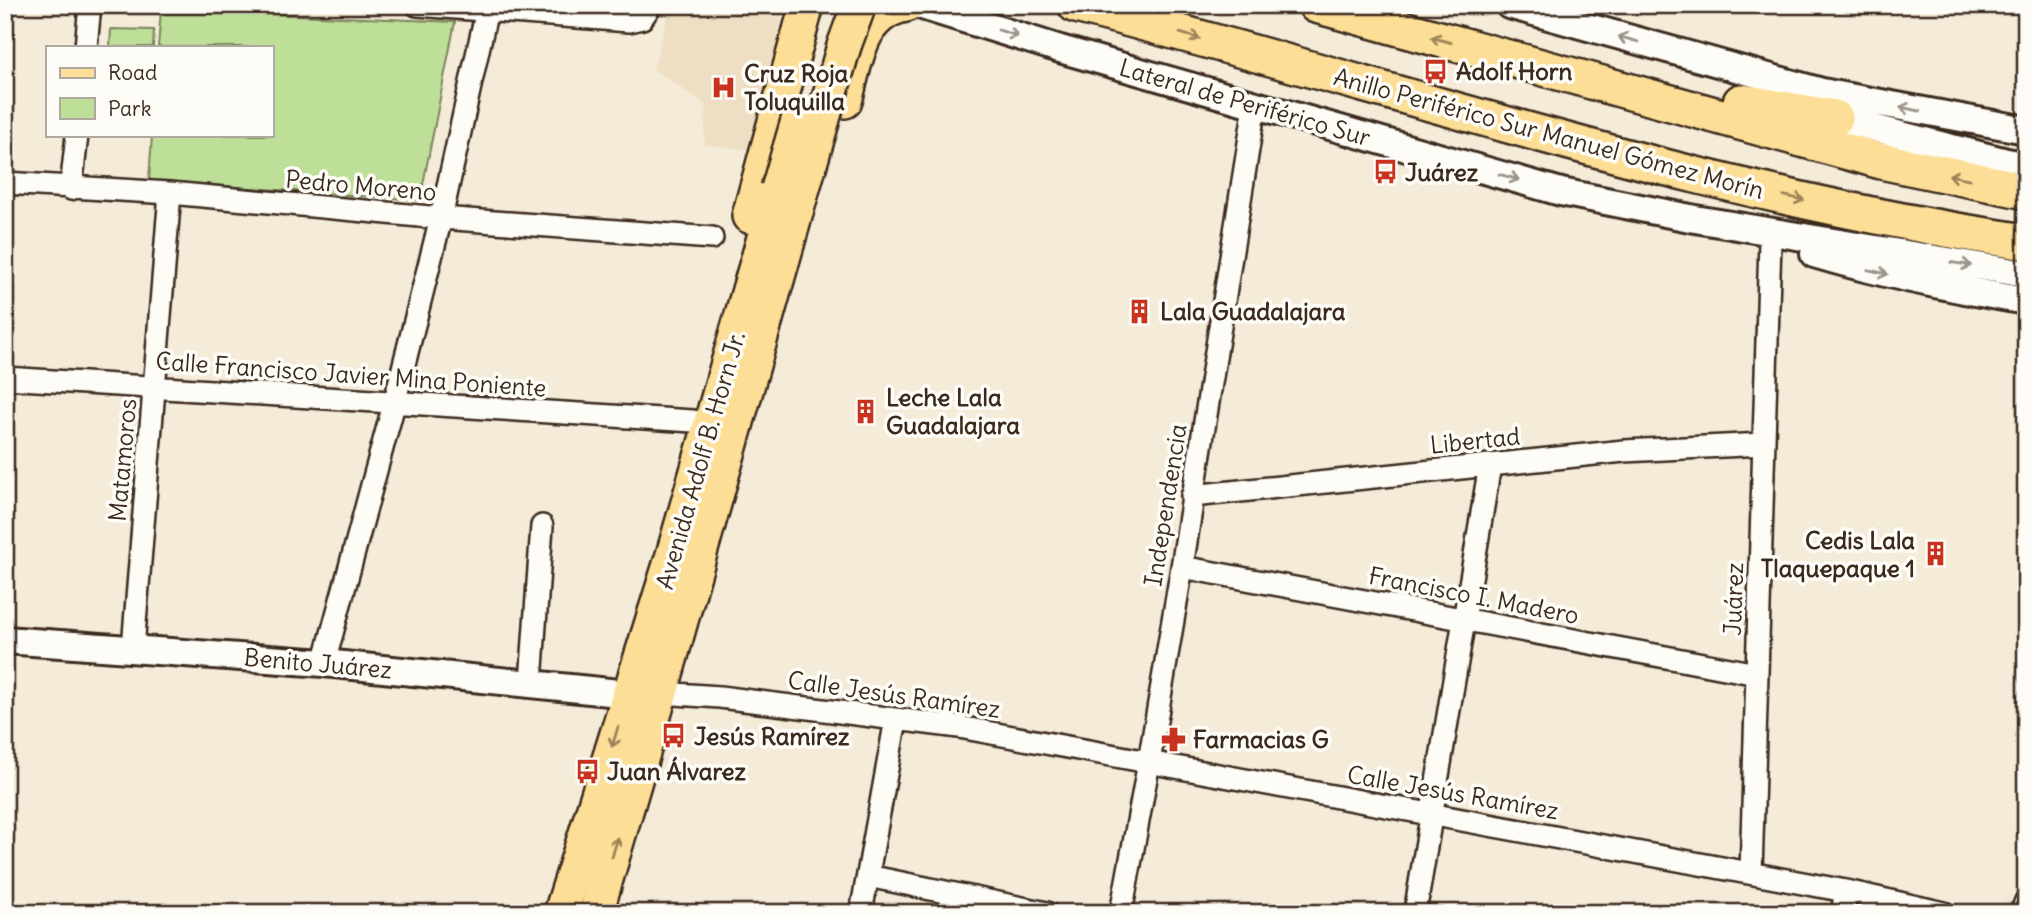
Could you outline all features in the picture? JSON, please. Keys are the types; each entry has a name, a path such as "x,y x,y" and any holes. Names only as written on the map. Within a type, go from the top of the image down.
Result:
{"highway":[{"name":"Anillo Periférico Sur Manuel Gómez Morín","path":"1076,5 1656,166 1839,208 2026,242"},
{"path":"1316,5 1881,161 2026,191"},
{"path":"1531,65 1835,118"}],"main road":[{"path":"650,628 646,605 654,564 807,5"},
{"name":"Avenida Adolf B. Horn Jr.","path":"596,913 651,691 790,192 822,38 835,5"},
{"name":"Avenida Adolf B. Horn Jr.","path":"561,913 651,691 650,628 790,192 859,5"},
{"path":"651,691 708,578 866,33 873,20 884,12 906,5"},
{"path":"791,66 812,47 831,47 841,53 847,63 851,80"},
{"path":"766,154 825,171"}],"street":[{"path":"86,46 90,5"},
{"path":"417,5 634,21 645,16 650,5"},
{"name":"Lateral de Periférico Sur","path":"919,5 1255,106 1561,192 1695,219"},
{"path":"1509,5 1822,92 2026,130"},
{"path":"324,663 441,218 487,9"},
{"path":"1693,58 1835,118 2026,165"},
{"name":"Independencia","path":"1121,913 1182,567 1255,106"},
{"path":"71,189 77,136"},
{"name":"Pedro Moreno","path":"5,183 170,193 441,218 712,238"},
{"name":"Matamoros","path":"133,648 170,193"},
{"path":"1695,219 1861,268 1948,288 2026,301"},
{"path":"1695,219 2026,274"},
{"name":"Juárez","path":"1751,873 1770,241"},
{"name":"Calle Francisco Javier Mina Poniente","path":"5,378 693,421"},
{"name":"Libertad","path":"1192,496 1625,451 1763,444"},
{"path":"1415,913 1490,465"},
{"path":"531,682 542,526"},
{"name":"Francisco I. Madero","path":"1182,567 1757,674"},
{"name":"Benito Juárez","path":"5,640 324,663 651,691"},
{"name":"Calle Jesús Ramírez","path":"651,691 959,727 1751,873 1944,913"},
{"path":"861,913 896,719"},
{"path":"868,876 1047,913"},
{"path":"1842,913 1846,891"},
{"path":"2021,913 2026,901"}],"shaded area":[{"name":"Cruz Roja Toluquilla","path":"671,5 772,5 783,8 776,59 754,150 704,145 706,105 653,69"}],"green space":[{"path":"161,9 455,22 420,200 149,181 152,136 273,136 273,46 158,46"},
{"path":"111,29 154,30 153,46 110,46"}],"place":[{"name":"Adolf Horn","path":"1436,71"},
{"name":"Cruz Roja Toluquilla","path":"724,87"},
{"name":"Juárez","path":"1385,172"},
{"name":"Lala Guadalajara","path":"1140,311"},
{"name":"Leche Lala Guadalajara","path":"866,411"},
{"name":"Cedis Lala Tlaquepaque 1","path":"1935,554"},
{"name":"Jesús Ramírez","path":"674,736"},
{"name":"Farmacias G","path":"1173,739"},
{"name":"Juan Álvarez","path":"587,771"}]}
